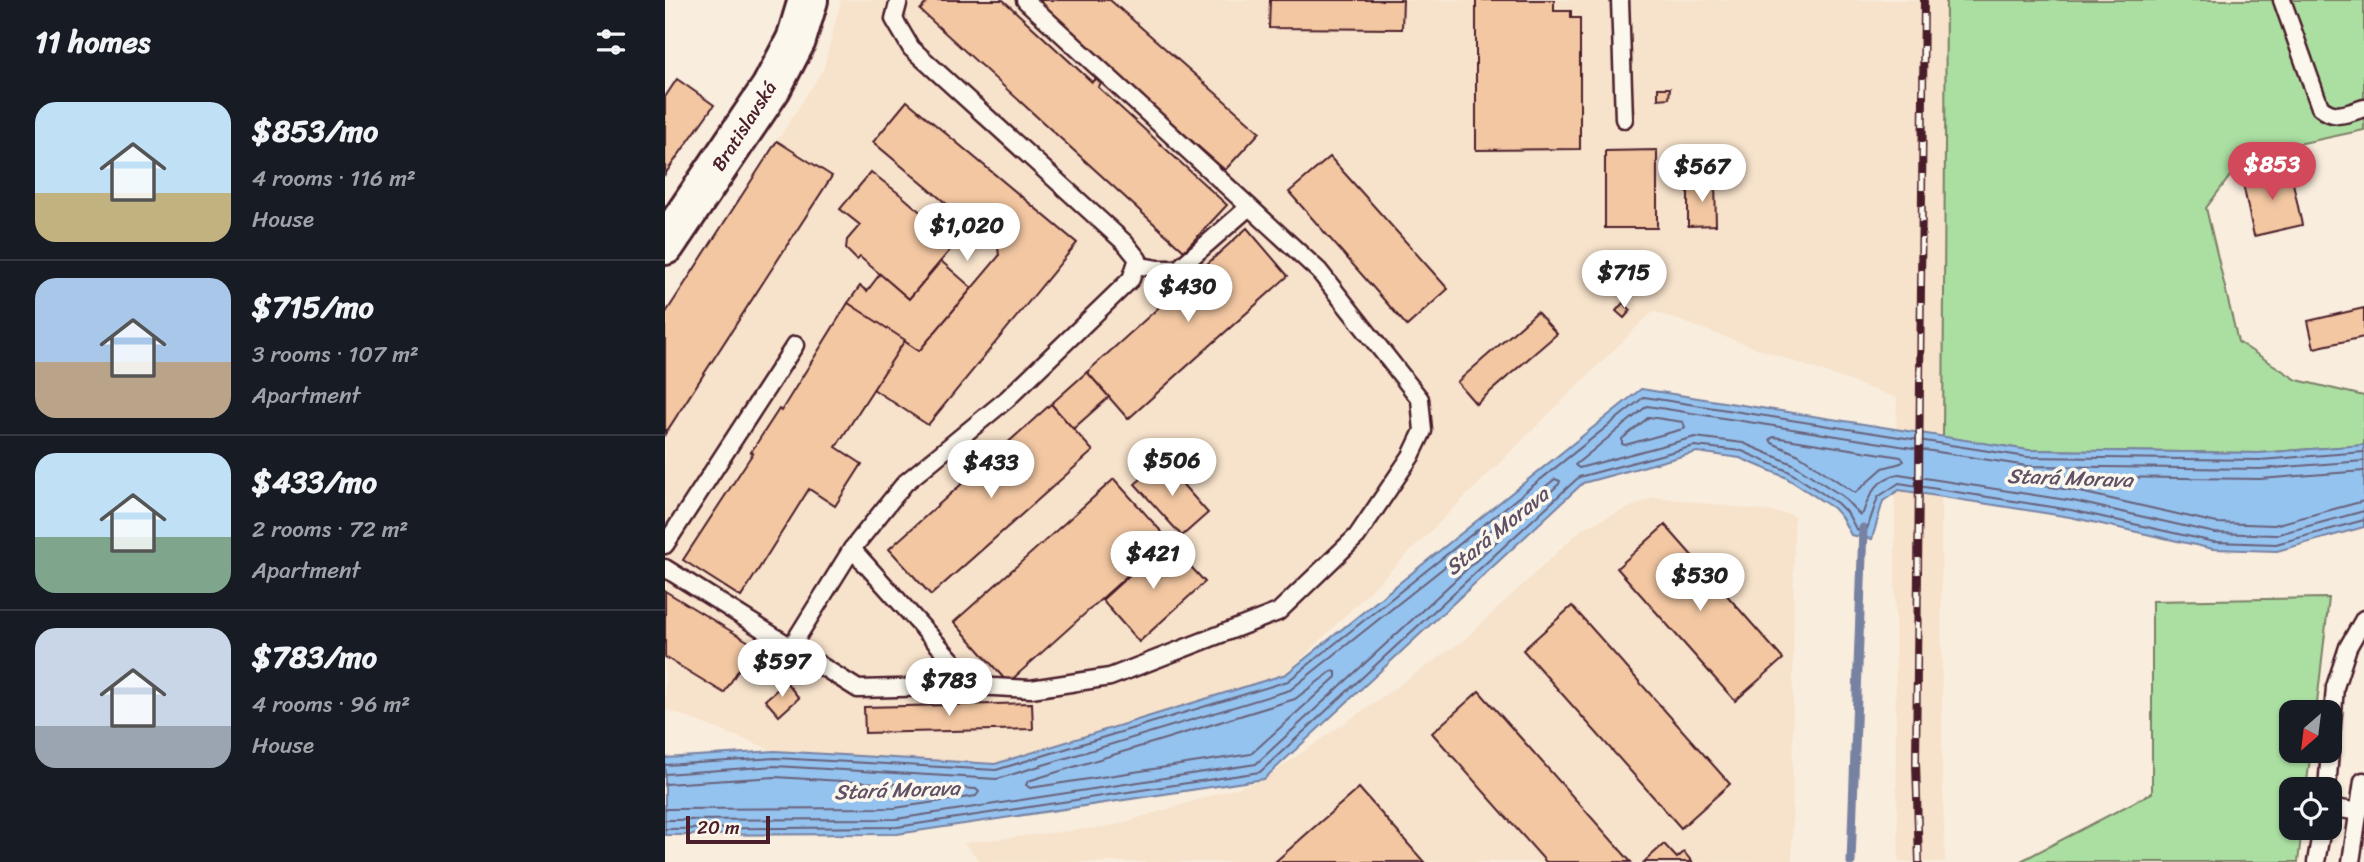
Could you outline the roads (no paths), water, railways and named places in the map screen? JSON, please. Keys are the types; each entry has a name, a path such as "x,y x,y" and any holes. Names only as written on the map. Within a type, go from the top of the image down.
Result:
{"main road":[{"name":"Bratislavská","path":"665,245 771,88 796,40 807,0"}],"lane":[{"path":"791,647 852,550 905,483 1007,399 1131,279 1137,259 1125,243 911,48 894,19 898,0"},
{"path":"665,568 858,690 975,686 1031,690 1110,677 1278,612 1357,536 1411,456 1423,431 1420,400 1319,271 1025,0"},
{"path":"1620,0 1625,119"},
{"path":"2282,0 2320,107 2328,114 2337,116 2364,108"},
{"path":"1136,265 1178,269 1249,207"},
{"path":"665,545 795,345"},
{"path":"852,550 975,686"},
{"path":"2328,777 2335,687 2348,647 2364,618"},
{"path":"2351,862 2363,781"},
{"path":"2342,809 2359,812"},
{"path":"2316,862 2320,840"}],"water":[{"name":"Stará Morava","path":"1641,389 2028,450 2259,453 2364,445 2364,527 2277,551 2213,549 2070,517 1899,490 1883,501 1872,539 1851,535 1833,508 1785,477 1740,458 1697,452 1583,483 1264,779 897,834 665,835 665,758 775,751 995,764 1286,674"}],"waterway":[{"path":"1851,862 1863,528"}],"railway":[{"path":"1919,862 1916,763 1924,0"}]}
